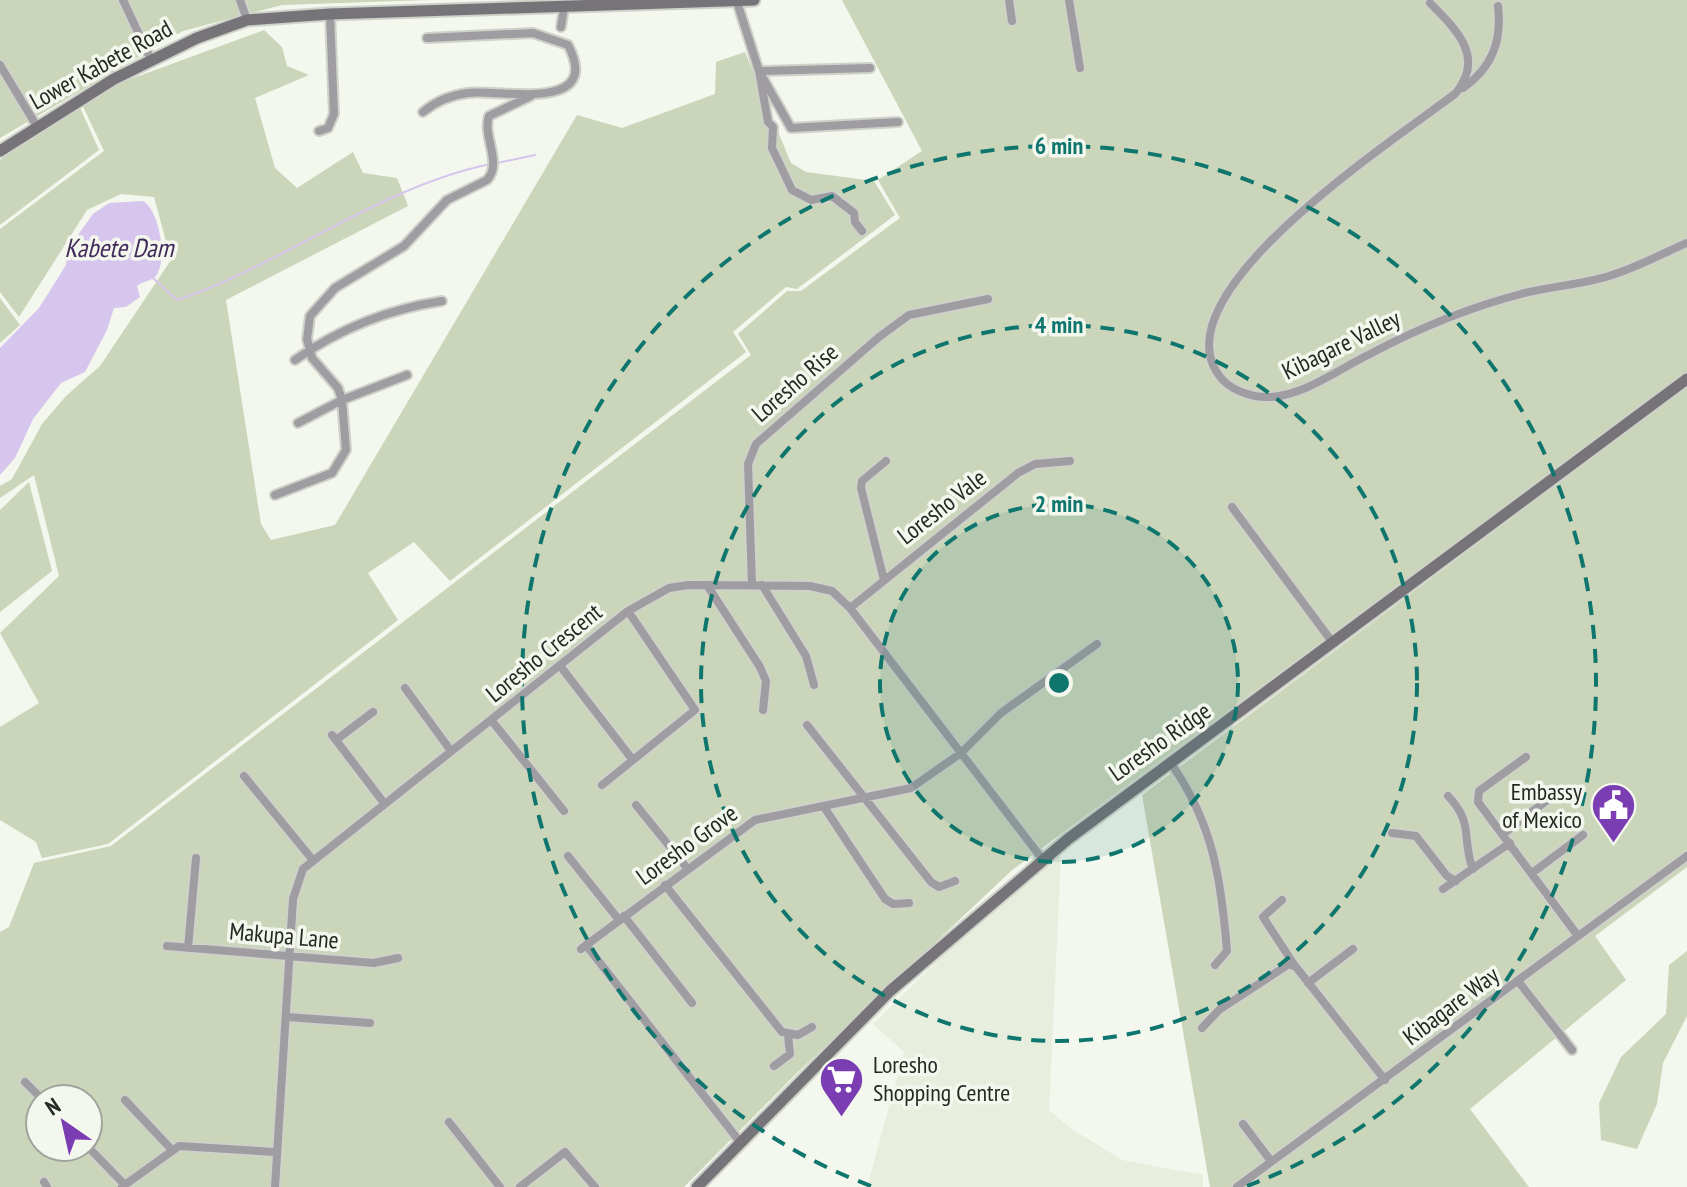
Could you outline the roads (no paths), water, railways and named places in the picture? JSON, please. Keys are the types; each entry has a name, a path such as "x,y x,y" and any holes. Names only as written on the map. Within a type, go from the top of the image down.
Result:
{"main road":[{"name":"Lower Kabete Road","path":"0,151 36,125 151,60 197,38 247,20 330,14 754,0"},
{"name":"Loresho Ridge","path":"697,1187 890,991 1043,860 1170,762 1687,379"}],"street":[{"path":"123,0 151,60"},
{"path":"240,0 247,20"},
{"path":"1009,0 1012,21"},
{"path":"1069,0 1080,68"},
{"path":"737,2 759,71 767,120 773,127 772,148 792,190 811,200 832,196 839,200 854,213 855,222 862,231"},
{"path":"1430,3 1459,36 1468,56 1469,75 1456,93"},
{"path":"1456,93 1483,71 1496,50 1501,29 1498,6"},
{"path":"275,495 332,473 346,450 342,400 338,388 315,363 307,339 310,316 329,294 404,246 447,200 491,175 493,157 487,133 489,116 531,96 563,88 574,74 573,54 559,33 564,8"},
{"path":"319,131 328,128 334,114 330,14"},
{"path":"427,38 559,33"},
{"path":"0,65 36,125"},
{"path":"759,71 870,68"},
{"path":"759,71 791,128 898,122"},
{"path":"423,112 433,103 464,93 531,96"},
{"name":"Kibagare Valley","path":"1456,93 1307,208 1251,259 1224,297 1209,338 1211,361 1222,381 1261,397 1294,393 1457,313 1524,293 1612,275 1687,243"},
{"name":"Loresho Rise","path":"752,585 748,464 756,444 879,337 909,315 988,299"},
{"path":"295,360 310,349 383,314 442,301"},
{"path":"298,423 342,400 407,375"},
{"path":"884,580 861,488 862,481 886,461"},
{"name":"Loresho Vale","path":"850,608 1028,467 1070,461"},
{"path":"1232,507 1333,643"},
{"path":"707,585 760,667 766,681 763,710"},
{"path":"762,585 806,656 814,685"},
{"name":"Loresho Crescent","path":"275,1187 294,888 312,859 561,667 628,611 669,588 762,585 832,591 850,608 1043,860"},
{"path":"602,785 695,710 628,611"},
{"name":"Loresho Grove","path":"740,1142 583,947 755,820 865,796 902,792 961,753 1001,713 1097,644"},
{"path":"561,667 632,759"},
{"path":"405,688 451,751"},
{"path":"373,712 334,738 384,803"},
{"path":"492,721 564,811"},
{"path":"807,725 931,882 939,887 955,881"},
{"path":"1526,757 1477,795 1478,802 1578,936"},
{"path":"1170,762 1190,790 1212,841 1227,951 1215,965"},
{"path":"244,776 312,859"},
{"path":"1448,796 1459,807 1469,832 1468,856 1473,869"},
{"path":"1503,834 1546,801"},
{"path":"636,805 687,868"},
{"path":"824,807 885,899 893,904 909,903"},
{"path":"1392,833 1416,836 1447,876 1456,881"},
{"path":"1532,873 1583,835"},
{"path":"1443,889 1510,843"},
{"path":"568,856 692,1003"},
{"name":"Kibagare Way","path":"1237,1187 1687,856"},
{"path":"188,948 196,858"},
{"path":"665,885 788,1035 790,1054 774,1066"},
{"path":"1282,900 1263,917 1296,967 1385,1080"},
{"name":"Makupa Lane","path":"167,946 374,963 398,958"},
{"path":"1308,983 1353,949"},
{"path":"1202,1028 1219,1010 1283,965 1296,967"},
{"path":"1518,981 1572,1050"},
{"path":"287,1017 370,1023"},
{"path":"788,1035 798,1035 812,1027"},
{"path":"125,1100 172,1150"},
{"path":"449,1122 500,1187"},
{"path":"1243,1124 1271,1161"},
{"path":"102,1163 123,1186 172,1150 185,1145 276,1152"},
{"path":"520,1187 565,1152 595,1187"}],"water":[{"name":"Kabete Dam","path":"143,201 149,206 158,226 162,250 159,271 154,278 137,286 140,297 126,307 114,308 107,330 85,372 61,383 33,419 15,458 0,475 0,348 39,308 66,265 67,250 93,214 109,203"}],"waterway":[{"path":"497,163 535,155"},
{"path":"153,278 177,300 256,267 409,190 490,164"}],"place":[{"name":"Embassy of Mexico","path":"1613,845"},
{"name":"Loresho Shopping Centre","path":"842,1118"}]}
